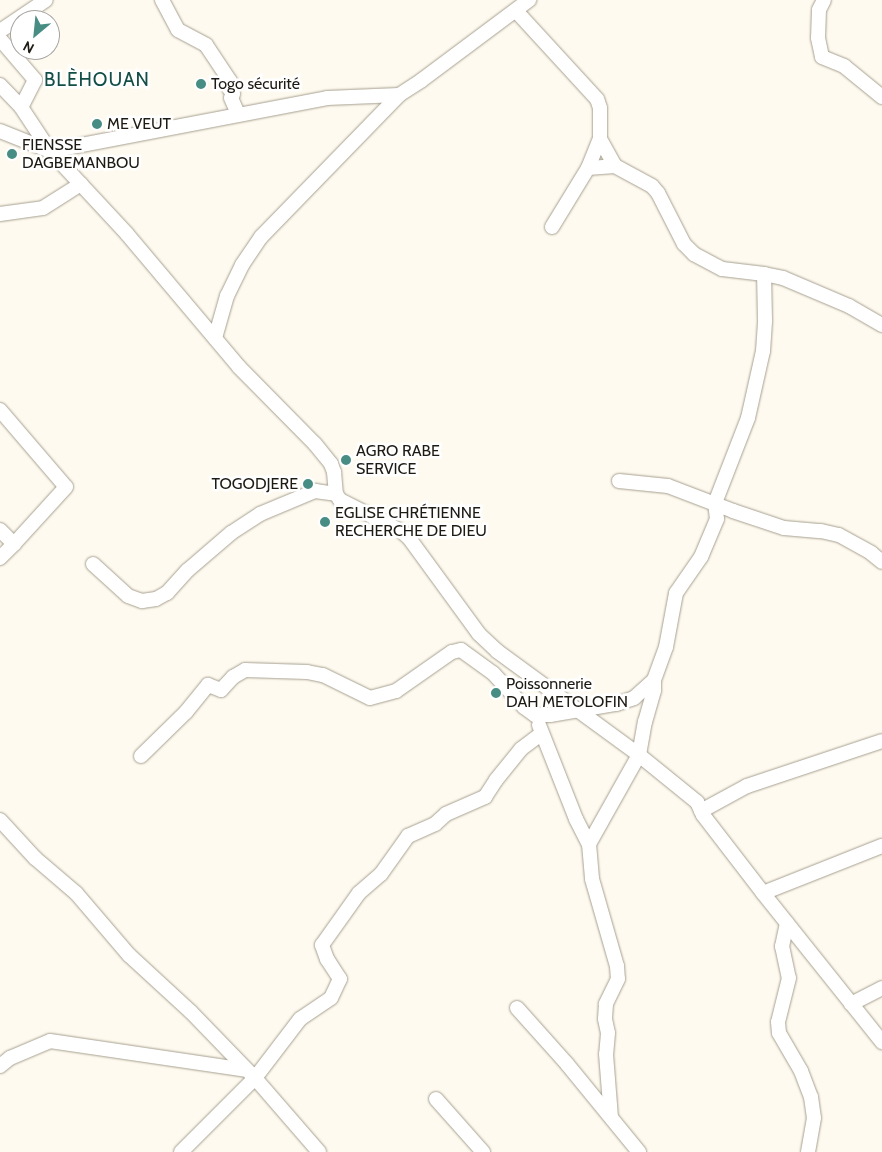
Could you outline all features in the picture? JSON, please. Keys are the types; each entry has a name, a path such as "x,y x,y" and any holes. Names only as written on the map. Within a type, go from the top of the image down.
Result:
{"street":[{"path":"0,31 46,0"},
{"path":"162,0 178,30 206,45 230,81 229,88 233,94 231,98 238,114"},
{"path":"215,338 227,296 242,265 261,238 399,95 529,0"},
{"path":"824,0 819,10 818,38 822,57 844,66 882,97"},
{"path":"516,11 597,99 600,108 600,139 588,168 552,227"},
{"path":"0,39 35,80 21,107"},
{"path":"0,85 21,107 50,151 127,234 239,367 315,444 331,464 334,472 336,494"},
{"path":"0,131 50,151 327,98 399,95"},
{"path":"600,139 615,166 652,186 658,193 684,244 694,254 722,269 782,278 849,306 882,324"},
{"path":"588,168 615,166"},
{"path":"0,214 43,208 81,184"},
{"path":"589,844 639,755 645,722 654,690 654,680 667,640 670,616 676,593 701,557 717,519 716,503 748,418 762,351 765,320 764,274"},
{"path":"0,410 66,487 0,558"},
{"path":"618,481 668,486 784,528 821,531 839,535 871,553 882,562"},
{"path":"93,564 128,596 142,601 156,599 167,593 188,570 231,532 260,514 315,491 336,494 346,504 401,530 409,538 479,634 497,651 639,755 697,802 701,811 762,893 882,1042"},
{"path":"717,519 733,511"},
{"path":"0,530 14,544"},
{"path":"141,756 186,712 208,685 221,690 233,677 246,670 307,672 323,675 370,698 396,691 452,652 461,650 493,673 524,708 535,715 576,819 589,844 592,879 617,966 618,979 606,1004 605,1019 608,1033 606,1054 611,1117"},
{"path":"535,715 579,711 634,698 654,680"},
{"path":"181,1152 300,1019 331,998 340,979 327,959 322,944 359,893 381,874 408,836 435,824 446,814 486,797 496,780 521,749 542,733"},
{"path":"701,811 747,786 882,741"},
{"path":"0,820 35,858 76,893 130,955 191,1012 250,1074 319,1152"},
{"path":"762,893 882,846"},
{"path":"786,923 782,946 789,978 779,1028 784,1043 801,1071 811,1097 814,1118 808,1152"},
{"path":"851,1004 882,988"},
{"path":"516,1008 639,1152"},
{"path":"0,1066 10,1058 50,1042 250,1074"},
{"path":"436,1099 483,1152"}],"place":[{"name":"Togo sécurité","path":"201,84"},
{"name":"ME VEUT","path":"97,124"},
{"name":"FIENSSE DAGBEMANBOU","path":"12,154"},
{"name":"AGRO RABE SERVICE","path":"346,460"},
{"name":"TOGODJERE","path":"308,484"},
{"name":"EGLISE CHRÉTIENNE RECHERCHE DE DIEU","path":"325,522"},
{"name":"Poissonnerie DAH METOLOFIN","path":"496,693"}],"district":[{"name":"BLÈHOUAN","path":"97,80"}]}
